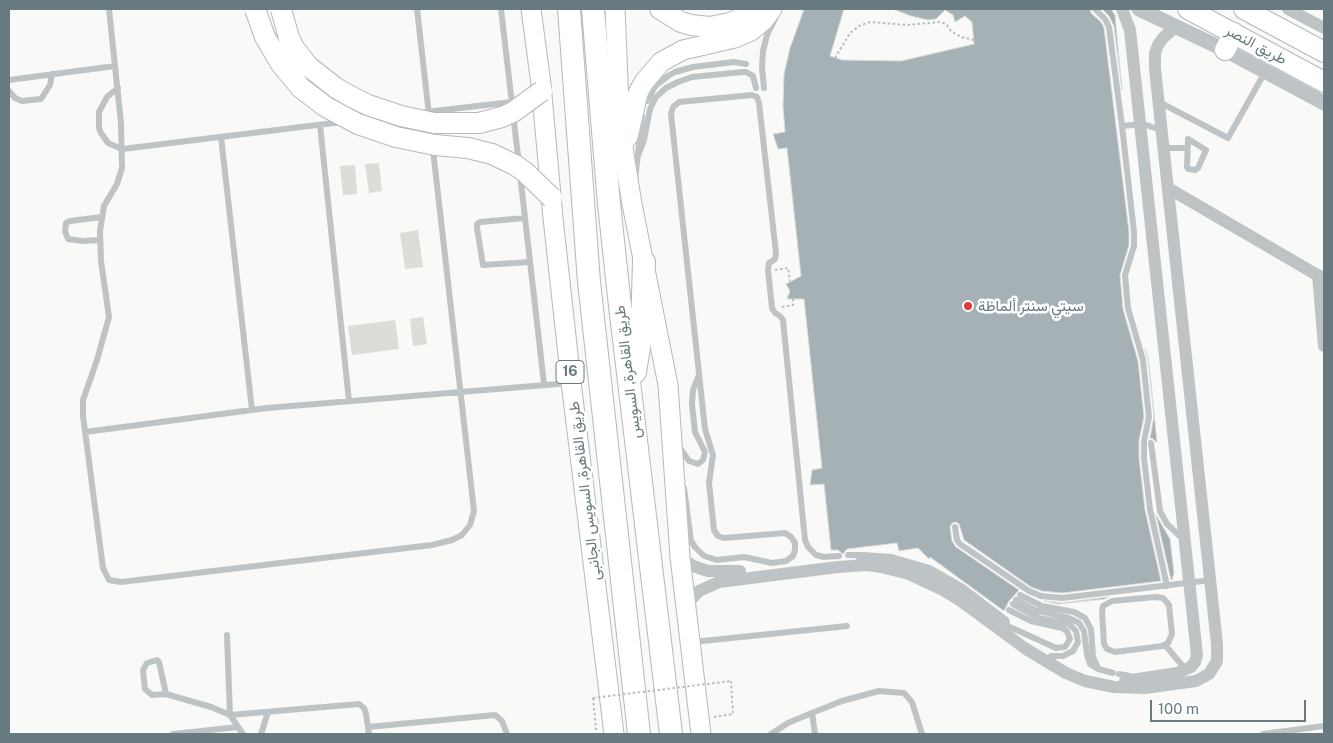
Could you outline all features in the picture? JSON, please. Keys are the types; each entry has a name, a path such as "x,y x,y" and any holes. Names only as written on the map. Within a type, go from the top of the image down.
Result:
{"highway":[{"path":"255,9 265,37 281,64 302,88 326,107 358,124 396,137 435,145 468,148 492,154 525,172 552,198"},
{"path":"281,9 289,38 308,66 336,88 368,105 385,111 434,123 479,123 513,112 542,90"},
{"name":"طريق القاهرة, السويس","path":"569,9 589,282 640,734"},
{"name":"طريق القاهرة, السويس","path":"593,9 609,204 671,734"},
{"path":"660,9 691,26 710,27 730,23 752,9"},
{"name":"طريق النصر","path":"1188,9 1229,41 1324,82"},
{"name":"طريق النصر","path":"1244,9 1324,52"},
{"path":"630,392 642,328 644,262"}],"main road":[{"name":"طريق القاهرة, السويس الجانبى","path":"531,9 542,90 572,382 614,734"},
{"path":"615,9 619,102 631,156"},
{"path":"701,727 680,557 671,409 664,360 632,204 631,156 634,104 644,82 661,62 684,50 728,41 751,31 776,10"}],"street":[{"path":"680,557 692,566 717,572 760,570 844,559 878,558 904,563 941,577 962,590 1051,656 1099,678 1123,681 1157,677 1186,670 1195,662 1197,655 1190,583 1130,30 1122,9"},
{"path":"1139,9 1175,27 1229,41 1266,71 1324,103"},
{"path":"1288,9 1324,28"},
{"path":"685,606 699,590 719,582 838,567 881,567 909,574 951,594 1026,649 1076,677 1099,685 1145,688 1196,681 1203,678 1214,668 1218,654 1154,69 1156,53 1163,38 1175,27"},
{"path":"1168,188 1321,277 1324,346"}],"lane":[{"path":"109,9 118,88 122,168 117,184 104,206 102,217 100,261 109,317 83,400 85,432 103,568 109,580 121,582 432,545 452,540 462,535 470,525 474,512 417,9"},
{"path":"501,9 544,384"},
{"path":"1095,9 1105,19 1109,27 1122,126 1134,232 1134,246 1126,275 1128,308 1143,360 1149,417 1143,450 1151,518 1166,586"},
{"path":"631,156 644,140 650,109 656,97 666,88 692,77 746,72 753,76 760,88 765,43 776,10"},
{"path":"647,101 655,86 675,72 693,67 734,62 746,64"},
{"path":"9,80 115,66"},
{"path":"1158,101 1228,138 1266,71"},
{"path":"9,91 15,98 22,101 41,99 50,85 52,74"},
{"path":"118,88 107,97 99,112 99,128 108,143 122,149 365,120"},
{"path":"673,459 683,478 690,535 694,547 699,552 704,556 717,560 744,557 782,562 793,556 795,543 785,533 724,538 715,533 709,483 713,455 706,435 672,114 676,104 682,102 755,96 759,100 776,253 775,259 768,266 772,308 783,320 805,540 808,547 816,555 839,556"},
{"path":"384,117 512,102"},
{"path":"631,156 642,114"},
{"path":"1122,126 1140,124 1149,125 1161,130"},
{"path":"320,125 348,401"},
{"path":"221,137 252,410"},
{"path":"1188,139 1206,150 1196,170 1187,168 1187,148 1188,139"},
{"path":"1163,148 1187,148"},
{"path":"100,240 82,242 68,239 65,231 66,223 70,221 102,217"},
{"path":"525,218 480,222 477,224 477,228 483,266 530,262"},
{"path":"672,434 689,461 698,464 703,460 704,452 695,432 692,404 693,390 699,376"},
{"path":"85,432 252,410 572,382"},
{"path":"1151,443 1160,511 1166,524 1185,541"},
{"path":"955,527 957,540 960,544 1029,591 1041,596 1062,598 1210,580"},
{"path":"848,555 860,554 878,558"},
{"path":"1163,598 1169,605 1172,634 1170,640 1165,645 1115,652 1109,651 1104,644 1103,606 1112,601 1163,598"},
{"path":"1010,627 1027,633 1056,648 1065,647 1070,639 1067,631 1062,628 1032,621 1014,602"},
{"path":"1014,602 1039,618 1069,624 1076,631 1078,642 1073,651 1063,656 1051,656"},
{"path":"1014,602 1035,610 1069,618 1079,623 1086,636 1088,660 1090,664 1098,669 1116,674 1157,677"},
{"path":"690,643 847,626"},
{"path":"227,635 230,715 242,734"},
{"path":"1165,645 1186,670"},
{"path":"166,694 159,662 157,660 147,663 143,670 145,689 152,695 166,694 211,707 230,715 359,704 364,708 368,731 495,714 502,721 507,734"},
{"path":"771,734 788,723 842,701 879,691 904,693 912,702 922,734"},
{"path":"262,734 268,712"},
{"path":"812,713 815,734"},
{"path":"1263,734 1324,726"},
{"path":"173,734 238,727"}],"path":[{"path":"835,58 850,33 859,26 870,22 907,25 940,22 946,24 960,37 974,40"},
{"path":"768,271 788,268 790,281"},
{"path":"772,308 794,305 793,299"},
{"path":"596,729 593,698 730,681 733,714 701,727"}],"shaded area":[{"path":"379,163 382,191 369,193 365,164"},
{"path":"355,165 357,194 343,195 340,166"},
{"path":"418,230 423,267 405,269 400,233"},
{"path":"423,317 427,344 413,346 410,319"},
{"path":"395,320 399,349 352,355 348,326"}],"building":[{"name":"سيتي سنتر ألماظة","path":"804,9 844,9 830,56 842,60 901,61 974,44 972,22 965,16 955,22 953,15 945,10 936,19 928,20 893,9 1090,9 1091,13 1101,22 1104,28 1129,232 1129,245 1120,275 1123,309 1138,361 1144,417 1139,440 1139,458 1145,510 1161,581 1062,593 1042,591 1031,587 964,540 959,524 956,522 952,523 950,527 952,541 956,547 1019,590 1009,601 1004,611 930,557 929,559 918,548 899,551 897,543 847,549 843,554 838,550 831,550 824,484 810,485 812,470 822,468 804,299 787,299 790,291 786,284 801,276 787,148 778,149 773,134 785,132 783,107 784,74 790,48"},
{"path":"1102,9 1111,9 1115,15 1122,90 1114,26 1109,16"},
{"path":"1145,349 1148,358 1149,364 1157,442 1150,438 1154,416 1148,359"},
{"path":"1156,515 1170,539 1174,573 1172,580 1171,580"},
{"path":"1108,597 1105,599 1058,604 1044,601 1062,603"}],"place":[{"name":"سيتي سنتر ألماظة","path":"968,306"}]}
